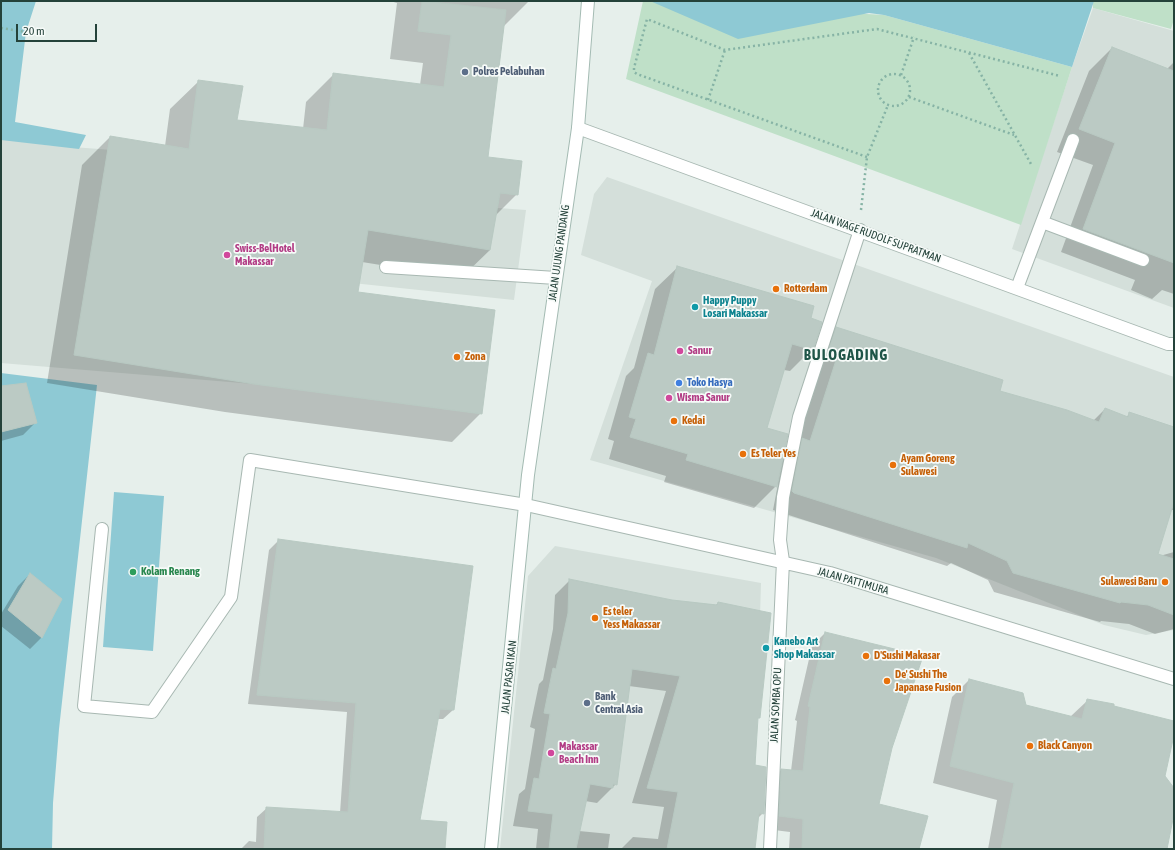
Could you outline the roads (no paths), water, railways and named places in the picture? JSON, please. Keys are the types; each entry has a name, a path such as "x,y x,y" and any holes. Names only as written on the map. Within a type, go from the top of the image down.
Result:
{"street":[{"name":"JALAN UJUNG PANDANG","path":"526,505 528,475 578,128 588,1"},
{"name":"JALAN WAGE RUDOLF SUPRATMAN","path":"578,128 1168,344 1174,344"},
{"path":"1017,288 1073,140"},
{"path":"1042,222 1143,260"},
{"name":"JALAN SOMBA OPU","path":"770,849 783,561 780,540 783,497 799,417 860,230"},
{"path":"386,266 556,278"},
{"name":"JALAN PATTIMURA","path":"102,529 84,706 152,712 232,597 250,460 526,505 783,561 830,573 1174,679"},
{"name":"JALAN PASAR IKAN","path":"491,849 526,505"}],"water":[{"path":"1,1 36,1 26,32 15,122 86,135 79,149 1,140"},
{"path":"650,1 1094,1 1072,67 884,15 869,13 738,39"},
{"path":"1,373 97,385 59,729 53,803 52,849 1,849"},
{"name":"Kolam Renang","path":"114,492 164,496 153,651 103,647"}],"place":[{"name":"Polres Pelabuhan","path":"465,72"},
{"name":"Swiss-BelHotel Makassar","path":"227,255"},
{"name":"Rotterdam","path":"776,289"},
{"name":"Happy Puppy Losari Makassar","path":"695,307"},
{"name":"Sanur","path":"680,351"},
{"name":"Zona","path":"457,357"},
{"name":"Toko Hasya","path":"679,383"},
{"name":"Wisma Sanur","path":"669,398"},
{"name":"Kedai","path":"674,421"},
{"name":"Es Teler Yes","path":"743,454"},
{"name":"Ayam Goreng Sulawesi","path":"893,465"},
{"name":"Kolam Renang","path":"133,572"},
{"name":"Sulawesi Baru","path":"1165,582"},
{"name":"Es teler Yess Makassar","path":"595,618"},
{"name":"Kanebo Art Shop Makassar","path":"766,648"},
{"name":"D'Sushi Makasar","path":"866,656"},
{"name":"De' Sushi The Japanase Fusion","path":"887,681"},
{"name":"Bank Central Asia","path":"587,703"},
{"name":"Black Canyon","path":"1030,746"},
{"name":"Makassar Beach Inn","path":"551,753"}],"district":[{"name":"BULOGADING","path":"846,355"}]}
